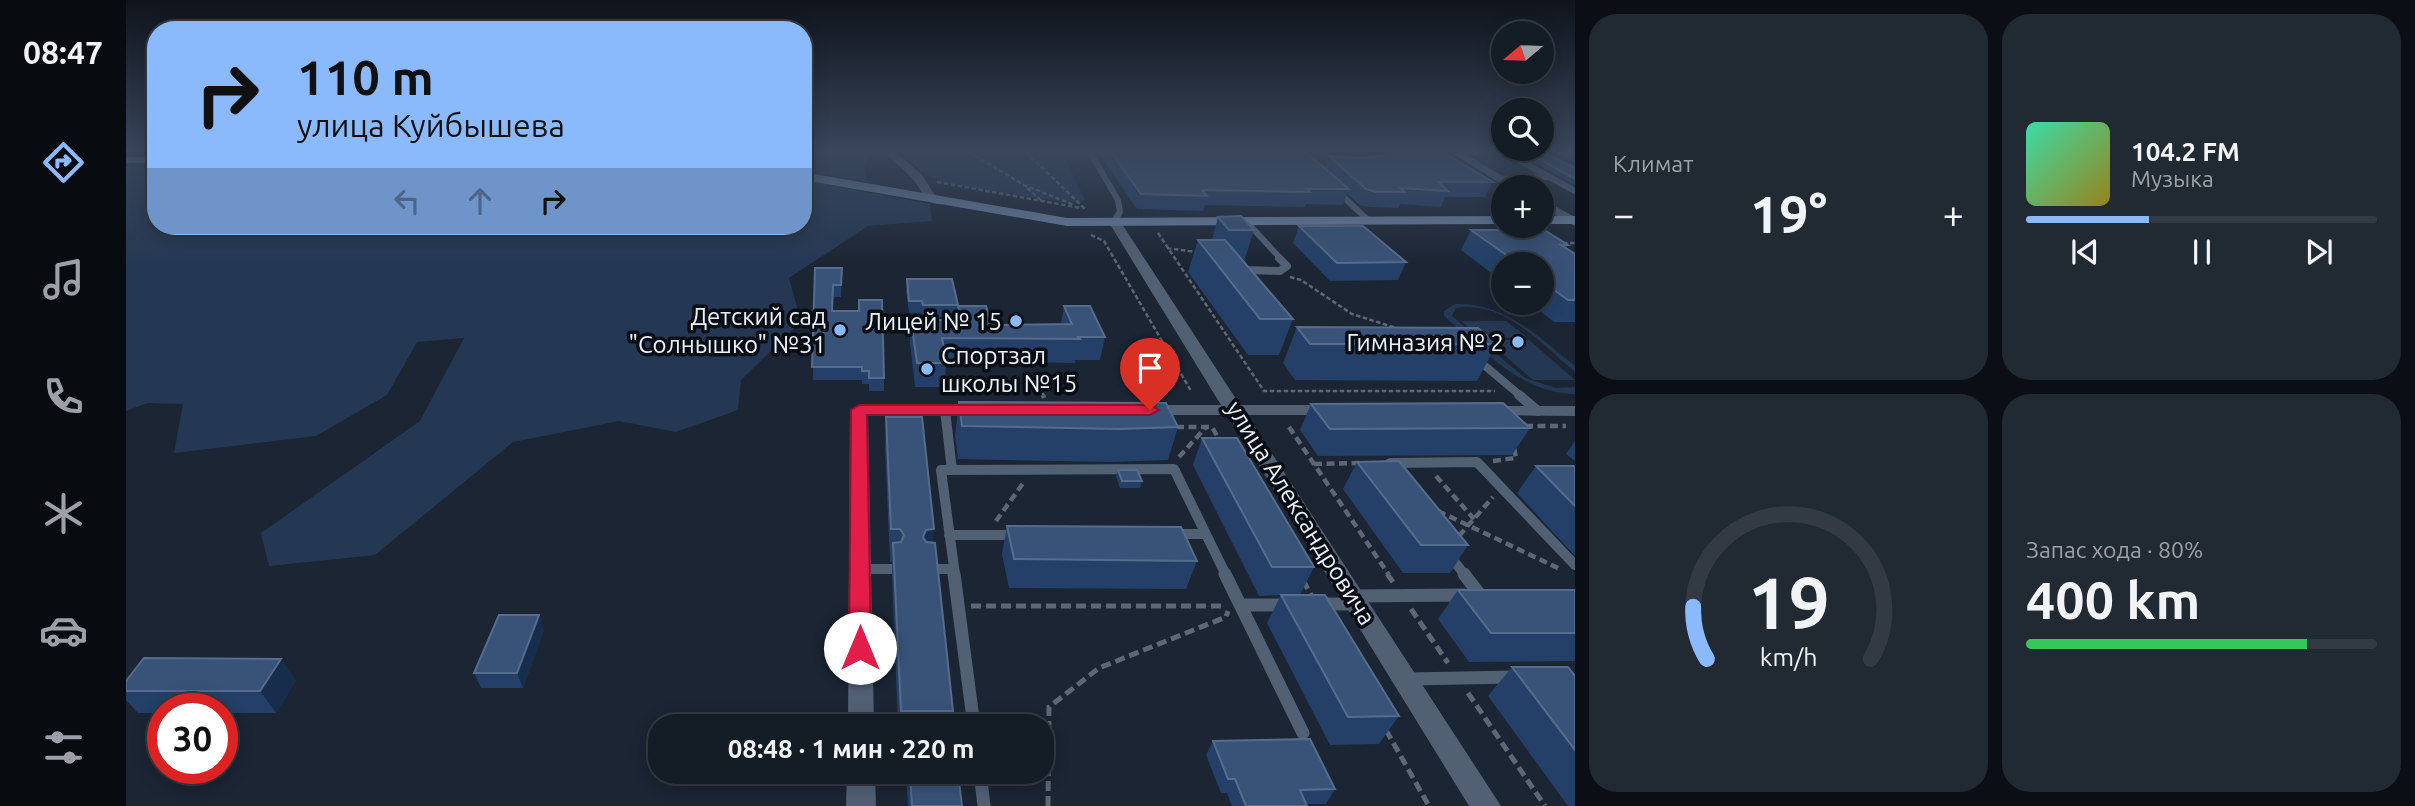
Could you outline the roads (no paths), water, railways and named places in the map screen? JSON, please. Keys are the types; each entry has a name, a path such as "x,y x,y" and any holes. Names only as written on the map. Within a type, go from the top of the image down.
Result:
{"main road":[{"path":"875,190 1067,222 1117,216 1246,220 1491,220"},
{"path":"1554,220 1574,221"}],"street":[{"path":"925,190 929,196 940,202"},
{"path":"1554,210 1574,221"},
{"name":"улица Александровича","path":"1117,216 1486,806"},
{"path":"860,714 859,410 996,410"},
{"path":"1132,410 1346,410"},
{"path":"1470,411 1575,411"},
{"path":"861,784 861,806"}],"lane":[{"path":"1112,190 1118,200 1117,216"},
{"path":"1336,190 1369,221"},
{"path":"1237,280 1229,270 1280,271 1287,265 1246,220"},
{"path":"1474,357 1538,411"},
{"path":"945,410 952,470"},
{"path":"1382,472 1375,463 1478,462 1575,565"},
{"path":"972,714 941,470 1174,469 1303,733"},
{"path":"949,535 1028,534"},
{"path":"1165,534 1206,534"},
{"path":"1437,541 1480,595"},
{"path":"860,569 895,569"},
{"path":"928,569 953,569"},
{"path":"1240,605 1402,596 1494,595"},
{"path":"1406,679 1522,676"},
{"path":"981,784 984,806"}],"place":[{"name":"Лицей № 15","path":"1016,321"},
{"name":"Детский сад \"Солнышко\" №31","path":"840,330"},
{"name":"Гимназия № 2","path":"1518,342"},
{"name":"Спортзал школы №15","path":"927,369"}]}
